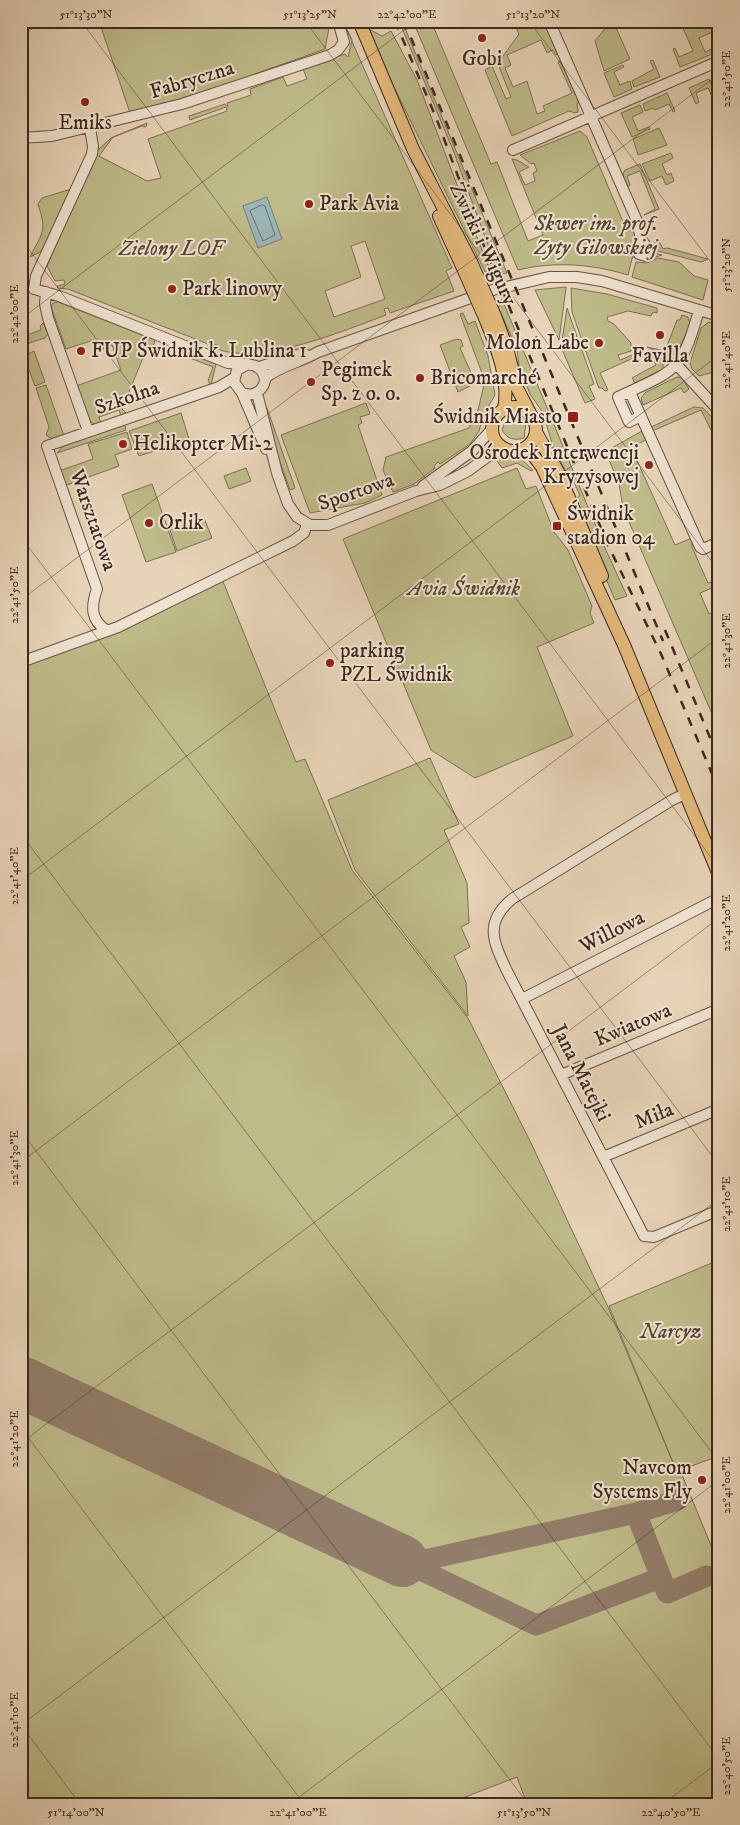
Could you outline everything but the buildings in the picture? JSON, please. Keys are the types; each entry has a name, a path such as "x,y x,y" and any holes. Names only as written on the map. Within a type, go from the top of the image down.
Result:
{"main road":[{"name":"Żwirki i Wigury","path":"359,21 434,204 467,264 490,317 507,348 516,388 531,415"},
{"name":"Żwirki i Wigury","path":"490,317 502,368 506,395 504,409"},
{"path":"536,432 531,442 523,449 512,450 505,448 496,440 492,429 495,419 504,409 519,407 531,415 535,422 536,432 558,472 600,572 618,617 624,645"},
{"path":"523,449 533,455 542,467 585,558 624,645 719,875"}],"street":[{"name":"Fabryczna","path":"21,138 52,136 90,128 194,101 330,54 338,50 344,42 338,21"},
{"path":"550,21 637,221 641,239"},
{"path":"513,150 719,61"},
{"path":"90,128 93,146 92,154 36,276 34,289 228,363 248,364 259,367 318,352 493,290 548,277 576,277 602,281 719,316"},
{"path":"46,292 47,313 88,432"},
{"path":"700,310 686,351 677,365 663,377 618,397 629,422 641,416 703,549 719,542"},
{"path":"265,378 275,371 300,362 318,352"},
{"path":"21,662 108,631 293,541 304,532 307,524 293,513 228,363"},
{"path":"234,376 240,367 248,364"},
{"path":"677,365 719,411"},
{"path":"240,392 248,395 257,393 263,387 265,378 259,367"},
{"name":"Szkolna","path":"47,446 219,387 234,376"},
{"name":"Szkolna","path":"219,387 240,392"},
{"path":"257,393 277,473"},
{"name":"Sportowa","path":"416,491 472,451 492,429"},
{"name":"Warsztatowa","path":"47,446 96,588 92,611 100,626 108,631"},
{"name":"Sportowa","path":"307,524 328,524 453,479 494,452 505,448"},
{"name":"Jana Matejki","path":"685,794 672,800 512,900 500,912 494,924 493,935 495,947 645,1237 654,1237 719,1210"},
{"name":"Willowa","path":"522,999 719,898"},
{"name":"Kwiatowa","path":"561,1075 719,1009"},
{"name":"Miła","path":"603,1157 719,1109"}],"green space":[{"path":"99,21 326,21 329,28 325,49 211,90 130,113"},
{"path":"399,21 402,21 507,273 499,275 453,150"},
{"name":"Skwer im. prof. Zyty Gilowskiej","path":"413,21 431,21 491,164 497,162 528,241 543,235 512,159 529,167 519,172 525,185 535,181 533,173 537,171 534,163 531,164 520,155 580,131 587,137 627,231 636,230 635,256 633,255 628,275 601,268 573,265 546,265 518,270"},
{"path":"513,21 545,21 558,52 556,55 553,50 547,53 541,40 507,55 511,65 505,68 513,87 527,81 537,114 545,111 543,106 572,93 558,62 560,61 580,102 577,103 578,112 569,111 512,136 485,70 492,66 506,99 511,97 498,64 502,62 501,59 519,34"},
{"path":"613,21 630,59 604,71 595,41"},
{"path":"680,21 719,21 719,29 699,38 705,52 714,48 715,53 680,67 673,49 675,48 679,57 693,51"},
{"path":"369,29 382,36 391,31 417,80 490,271 485,272 389,77"},
{"name":"Zielony LOF","path":"352,41 452,268 446,271 454,291 390,313 388,308 384,309 386,315 302,344 278,350 235,353 217,349 218,345 214,344 213,346 68,289 58,288 57,286 65,284 64,280 55,281 47,266 97,151 113,137 99,156 147,181 161,178 148,139 227,111 226,107 190,120 189,116 225,104 228,107 227,103 251,95 250,89 283,77 287,86 307,79 303,69 345,54 348,57","holes":["365,241 385,299 334,317 325,291 361,277 351,246"]},
{"path":"653,60 660,77 634,87 632,81 654,69 650,61"},
{"path":"623,65 624,67 614,72 620,85 630,81 632,89 614,97 604,73"},
{"path":"709,79 719,101 719,112 708,88 696,93 699,102 696,104 689,88"},
{"path":"667,93 675,111 673,112 669,104 655,110 653,108 645,111 643,104"},
{"path":"640,105 643,112 632,117 638,131 649,127 650,129 632,137 621,113"},
{"path":"147,123 146,127 142,126 117,135"},
{"path":"659,128 667,145 638,155 633,139"},
{"path":"671,153 673,158 662,164 667,175 671,173 674,181 666,185 662,176 650,181 642,164"},
{"path":"640,164 659,209 644,215 655,209 640,171 627,176 630,185 627,187 623,174 625,170"},
{"path":"71,189 42,251 30,257 41,236 43,226 38,204 42,198"},
{"path":"659,241 663,249 667,248 708,259 701,262 654,250 652,244"},
{"path":"652,252 662,255 647,260 636,256 651,256"},
{"path":"658,258 679,262 694,276 708,280 703,300 632,277 636,262 647,263"},
{"path":"566,288 559,340 535,290"},
{"path":"571,288 607,294 657,308 657,313 653,312 651,316 628,311 607,317 608,321 614,324 631,343 631,351 618,355 620,360 642,351 647,352 600,373 608,390 605,391 599,388 597,383 572,312"},
{"path":"502,299 605,548 627,596 615,600 573,500 580,496 574,482 572,482 554,450 543,413 530,394 519,366 517,349 498,307 500,306 497,301"},
{"path":"58,302 155,340 152,350 147,348 122,409 127,414 121,416 119,410 99,417 101,423 94,424 90,421 76,386 121,370 112,345 98,350 94,340 66,349 51,307 53,303"},
{"path":"567,308 594,384 589,386 595,399 585,403 561,347"},
{"path":"463,313 468,324 475,321 488,356 495,395 484,414 479,431 470,444 440,464 438,462 434,466 435,468 414,484 393,492 383,470 386,457 469,428 478,410 485,381 460,314"},
{"path":"682,315 688,317 690,324 677,354 667,356 647,347 665,351 677,320 680,320"},
{"path":"709,322 718,326 713,348 717,351 711,373 699,376 692,369 690,363 701,328"},
{"path":"43,323 48,334 45,338 23,345 21,337 41,330 40,326"},
{"path":"457,339 461,340 463,346 460,348 473,377 470,386 458,392 440,345"},
{"path":"161,342 216,364 211,385 208,381 213,367 162,347"},
{"path":"34,351 45,382 35,386 25,359 22,357"},
{"path":"649,352 663,359 663,369 635,383 632,378 656,365"},
{"path":"677,377 682,378 689,389 684,393 681,388 643,405 641,398 646,392"},
{"path":"46,385 64,436 53,440 46,435 49,427 36,388"},
{"path":"366,403 370,414 360,417 362,423 358,425 382,495 365,503 310,513 281,435"},
{"path":"265,407 267,408 295,488 290,490 275,448"},
{"path":"694,407 703,408 719,425 719,434 717,435 719,446 701,410 652,431 649,428"},
{"path":"181,413 189,439 139,456 129,431"},
{"path":"515,413 526,422 524,438 512,438 502,430 505,422"},
{"path":"124,423 126,430 57,453 64,445"},
{"path":"644,430 648,439 631,447 675,545 692,538 692,547 708,583 713,582 712,588 700,593 709,614 719,610 719,730 623,508 619,483 605,451"},
{"path":"127,432 132,449 115,455 119,466 64,486 59,471 93,459 88,444"},
{"path":"507,455 520,458 533,470 531,471 517,463 502,468 495,458"},
{"path":"246,468 251,481 229,489 224,476"},
{"name":"Avia Świdnik","path":"517,468 526,489 536,486 554,532 568,550 592,606 590,613 594,623 537,647 573,736 475,778 431,750 343,539"},
{"name":"Orlik","path":"152,484 176,552 146,562 122,495"},
{"path":"204,518 212,538 177,551 170,530"},
{"name":"Narcyz","path":"222,579 296,762 305,759 352,870 468,1018 531,1143 608,1307 674,1465 609,1306 719,1260 719,1456 680,1470 719,1565 719,1804 527,1804 517,1777 447,1804 21,1804 21,666"},
{"path":"430,758 459,824 444,830 467,883 469,923 461,927 470,947 454,956 466,982 468,1016 355,870 328,800"}],"water":[{"path":"267,197 282,239 258,248 243,206"}],"taxiway":[{"path":"678,1500 636,1513 667,1593 707,1576"},
{"path":"402,1561 420,1561 636,1513"},
{"path":"402,1561 536,1625 660,1578"}],"runway":[{"path":"21,1382 402,1561"}],"railway":[{"path":"395,21 437,120 484,246 608,545 661,654 719,790"},
{"path":"404,21 663,641"},
{"path":"665,630 719,759"}],"place":[{"name":"Gobi","path":"482,38"},
{"name":"Emiks","path":"85,102"},
{"name":"Park Avia","path":"309,204"},
{"name":"Park linowy","path":"172,289"},
{"name":"Favilla","path":"660,335"},
{"name":"Molon Labe","path":"599,343"},
{"name":"FUP Świdnik k. Lublina 1","path":"81,351"},
{"name":"Bricomarché","path":"420,378"},
{"name":"Pegimek Sp. z o. o.","path":"311,382"},
{"name":"Świdnik Miasto","path":"573,417"},
{"name":"Helikopter Mi-2","path":"123,444"},
{"name":"Ośrodek Interwencji Kryzysowej","path":"649,465"},
{"name":"Orlik","path":"149,523"},
{"name":"Świdnik stadion 04","path":"557,526"},
{"name":"parking PZL Świdnik","path":"330,663"},
{"name":"Navcom Systems Fly","path":"702,1480"}]}
